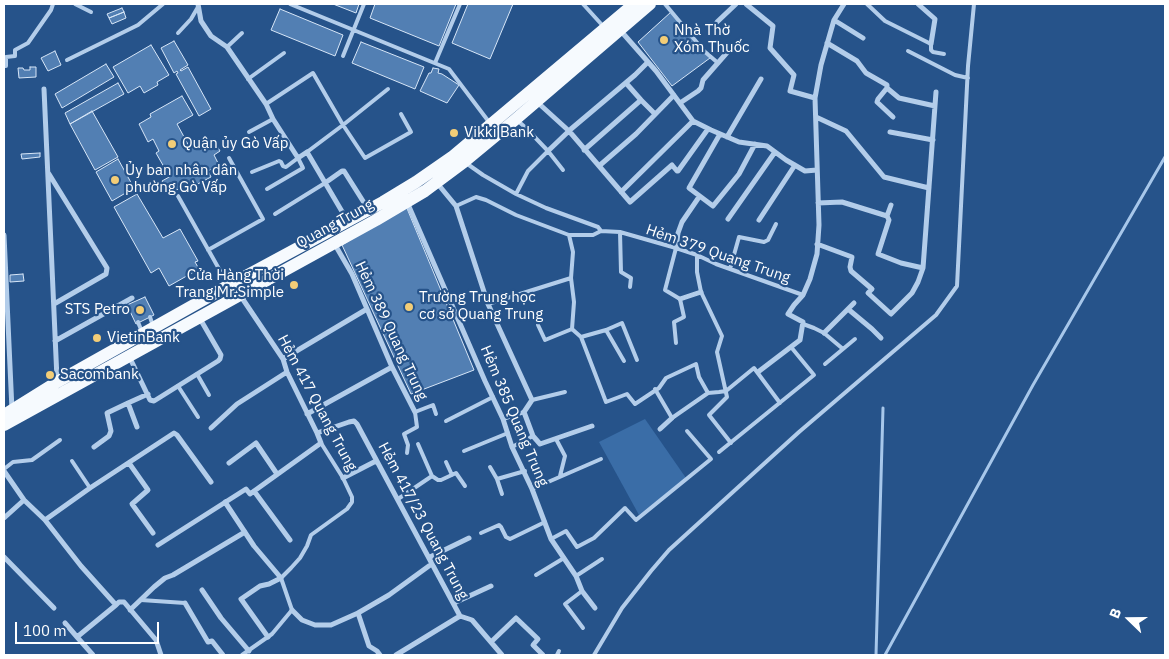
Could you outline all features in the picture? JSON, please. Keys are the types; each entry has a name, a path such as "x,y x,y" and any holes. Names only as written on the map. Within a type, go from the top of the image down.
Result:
{"main road":[{"name":"Quang Trung","path":"9,417 129,356 406,202 452,157 634,4"},
{"name":"Quang Trung","path":"9,417 57,382 146,325 233,283 347,220 464,162 650,4"},
{"path":"233,283 240,295"}],"street":[{"path":"717,22 736,4"},
{"path":"746,4 772,26 770,48 794,74 790,91 816,98"},
{"path":"758,372 800,340 803,324 788,314 803,296 817,254 819,225 816,98 821,65 827,43 834,20 844,4"},
{"path":"918,4 935,19 931,44"},
{"path":"198,6 202,21 211,36 226,48 266,104 273,119 298,158 307,152 347,220"},
{"path":"834,20 863,38"},
{"path":"620,30 648,62 694,121 739,142 767,146 805,171 818,170"},
{"path":"827,43 857,60 866,73 887,85 887,88 899,98 935,106"},
{"path":"680,103 701,88 703,80 731,48"},
{"path":"548,151 568,131 626,83 648,62"},
{"path":"727,137 761,79"},
{"path":"626,83 655,114"},
{"path":"44,88 57,382"},
{"path":"887,88 877,102 892,117"},
{"path":"817,244 852,257 850,268 852,271 872,290 868,293 891,314 912,293 923,268 936,92"},
{"path":"599,166 636,134 674,95"},
{"path":"584,150 642,100"},
{"path":"536,101 568,131 630,202 672,165 678,171 708,128"},
{"path":"816,116 846,131 884,177 929,188"},
{"path":"621,192 694,121"},
{"path":"890,132 933,140"},
{"path":"720,134 689,188 711,205 714,205 739,174 755,144"},
{"path":"728,219 775,152"},
{"path":"759,220 795,165"},
{"path":"325,183 344,171 369,210"},
{"path":"48,172 107,268 106,274 54,304"},
{"path":"433,177 456,206 488,304 532,400 524,412 533,436 540,444 592,426"},
{"path":"676,248 682,222 700,197"},
{"name":"Hẻm 385 Quang Trung","path":"406,202 503,419 512,447 525,471 551,539 576,576 582,591 595,608"},
{"path":"818,203 842,202 887,216"},
{"path":"891,205 887,216 889,220 878,254 901,263 923,268"},
{"path":"4,235 9,417"},
{"name":"Hẻm 389 Quang Trung","path":"334,243 352,274 392,367 415,412"},
{"path":"680,299 701,292"},
{"name":"Hẻm 417 Quang Trung","path":"240,295 283,359 287,372 320,443"},
{"path":"55,341 132,298"},
{"path":"824,334 854,303"},
{"path":"283,359 367,309"},
{"path":"848,309 881,338"},
{"path":"129,356 150,400 154,401 218,361 221,355 199,317"},
{"path":"307,414 392,367"},
{"path":"211,428 237,404 287,372"},
{"path":"94,447 110,436 111,431 107,413 148,394"},
{"path":"128,403 137,427"},
{"path":"660,429 672,418"},
{"name":"Hẻm 417/23 Quang Trung","path":"317,433 354,422 357,424 460,616 472,620 502,655"},
{"path":"45,520 174,433 211,482"},
{"path":"229,463 256,443 278,474"},
{"path":"158,544 246,489 250,494 320,443"},
{"path":"343,478 376,460"},
{"path":"129,463 148,490 132,504 153,533"},
{"path":"4,470 24,500 45,520 81,566 116,604"},
{"path":"254,491 290,540"},
{"path":"4,518 24,500"},
{"path":"225,502 254,546 280,578 260,586 241,599 268,638"},
{"path":"130,610 165,578 245,532"},
{"path":"430,558 469,538"},
{"path":"4,557 54,608"},
{"path":"292,610 302,620 315,625 331,625 371,606 433,563"},
{"path":"454,603 491,586"},
{"path":"202,590 221,618 249,650"},
{"path":"77,637 116,604 124,602 156,640 161,655"},
{"path":"185,603 208,642 212,641 224,655"},
{"path":"358,613 369,646 380,655"},
{"path":"396,655 460,616"},
{"path":"491,642 516,618 538,639 533,645 543,655"},
{"path":"65,623 93,655"}],"lane":[{"path":"4,66 6,66 6,57 15,56 15,50 28,43 51,10 52,4"},
{"path":"75,4 91,12"},
{"path":"67,60 138,25 163,4"},
{"path":"290,4 449,68 491,124"},
{"path":"343,56 364,4"},
{"path":"436,63 460,4"},
{"path":"583,4 605,29"},
{"path":"665,4 704,50 718,63"},
{"path":"867,4 885,21 931,44 931,50 944,54"},
{"path":"594,655 622,608 669,550 799,432 936,315 957,286 968,78 974,4"},
{"path":"178,33 191,19 198,6"},
{"path":"226,48 242,33"},
{"path":"908,51 954,76 968,78"},
{"path":"248,79 284,53"},
{"path":"266,104 313,73 343,125 365,158 411,132 402,114"},
{"path":"307,152 388,89"},
{"path":"249,132 273,119"},
{"path":"516,119 548,151 563,170"},
{"path":"516,194 528,171 548,151"},
{"path":"208,250 263,219 229,158"},
{"path":"252,172 279,161 286,167 298,158 303,168 266,189"},
{"name":"Hẻm 379 Quang Trung","path":"464,162 516,194 546,208 598,227 601,231 620,232 676,248 803,296"},
{"path":"275,214 325,183"},
{"path":"178,196 223,276 233,283"},
{"path":"456,206 476,197 516,215 569,235 592,235 601,231"},
{"path":"730,269 739,237 764,242 768,240 776,224"},
{"path":"620,232 620,272 630,278 630,287"},
{"path":"569,235 574,252 571,278 574,302 572,329"},
{"path":"676,248 665,290 680,299 684,317 674,322 676,343"},
{"path":"697,255 697,272 701,292 722,336 717,352 727,397 709,415 731,443"},
{"path":"488,304 571,278"},
{"path":"581,337 622,323 638,360"},
{"path":"803,324 824,334 843,349"},
{"path":"538,325 545,340 572,329"},
{"path":"572,329 581,337 606,402 627,394 635,404 658,388 666,378 696,364 699,377 708,393"},
{"path":"606,330 624,361"},
{"path":"825,364 855,339"},
{"path":"720,452 814,375 791,347"},
{"path":"655,389 672,418 708,393 726,391 754,368 780,403"},
{"path":"197,374 208,395"},
{"path":"178,386 198,417"},
{"path":"532,400 566,392"},
{"path":"446,421 492,397"},
{"path":"415,412 433,405 436,414"},
{"name":"Hẻm 389 Quang Trung","path":"407,453 408,445 404,434 418,427 415,412"},
{"path":"503,419 524,412"},
{"path":"551,539 566,531 577,547 594,538 625,508 636,520 711,459 687,431"},
{"path":"464,451 508,433"},
{"path":"512,447 533,436"},
{"path":"556,439 565,456 560,476"},
{"path":"4,470 13,462 32,460 60,440"},
{"name":"Hẻm 417 Quang Trung","path":"280,578 300,558 311,535 347,509 352,502 352,497 343,478 320,443"},
{"path":"418,444 432,476 440,480 456,473 465,486"},
{"path":"532,489 601,459"},
{"path":"72,461 90,488"},
{"path":"446,462 452,475"},
{"path":"490,467 497,479 502,494"},
{"path":"497,479 525,471"},
{"path":"398,499 432,476"},
{"path":"481,533 499,525 506,538 510,539 545,522"},
{"path":"536,575 564,558"},
{"path":"576,576 602,559"},
{"path":"242,655 268,638 292,610 280,578"},
{"path":"582,591 564,604 583,628"},
{"path":"140,600 185,603"}],"shaded area":[{"path":"645,419 686,478 639,515 599,442"}],"building":[{"path":"333,4 359,4 356,13"},
{"path":"375,4 456,4 439,46 370,18"},
{"path":"468,4 513,4 490,59 452,43"},
{"path":"122,8 124,12 109,18 107,14"},
{"path":"280,9 343,35 335,56 271,30"},
{"path":"124,12 126,18 112,24 109,18"},
{"path":"671,12 710,58 672,86 638,42"},
{"path":"174,41 188,65 180,70 188,67 211,109 199,116 176,74 178,73 177,71 174,73 161,48"},
{"path":"361,42 424,67 415,89 352,63"},
{"path":"151,45 169,75 157,82 158,85 144,93 140,86 128,93 113,67"},
{"path":"55,51 61,65 48,71 41,58"},
{"path":"106,64 114,77 62,108 55,94"},
{"path":"30,67 36,67 36,77 19,78 18,68 30,70"},
{"path":"433,68 439,69 438,73 459,85 447,103 420,91"},
{"path":"118,83 124,94 70,124 65,113"},
{"name":"Quận ủy Gò Vấp","path":"182,96 193,115 177,124 189,146 206,136 209,141 213,139 220,151 214,155 219,165 208,171 211,177 192,187 190,183 169,194 162,181 171,176 156,153 159,151 153,139 148,142 139,124 151,117 150,114"},
{"path":"92,111 118,157 95,170 70,124"},
{"path":"40,153 40,157 22,159 21,154"},
{"name":"Ủy ban nhân dân phường Gò Vấp","path":"118,159 134,188 112,201 96,172"},
{"path":"137,194 163,238 180,229 198,261 195,262 199,269 169,286 159,268 151,273 114,207"},
{"name":"Trường Trung học cơ sở Quang Trung","path":"406,206 474,370 411,394 342,245"},
{"path":"23,274 24,281 10,282 10,275"},
{"name":"STS Petro","path":"145,297 154,315 136,324 127,305"}],"waterway":[{"path":"885,655 1033,385 1165,157"},
{"path":"876,655 883,408"}],"place":[{"name":"Nhà Thờ Xóm Thuốc","path":"664,40"},
{"name":"Vikki Bank","path":"454,133"},
{"name":"Quận ủy Gò Vấp","path":"172,144"},
{"name":"Ủy ban nhân dân phường Gò Vấp","path":"115,180"},
{"name":"Cửa Hàng Thời Trang Mr.Simple","path":"294,285"},
{"name":"Trường Trung học cơ sở Quang Trung","path":"409,307"},
{"name":"STS Petro","path":"140,310"},
{"name":"VietinBank","path":"97,338"},
{"name":"Sacombank","path":"50,375"}]}
